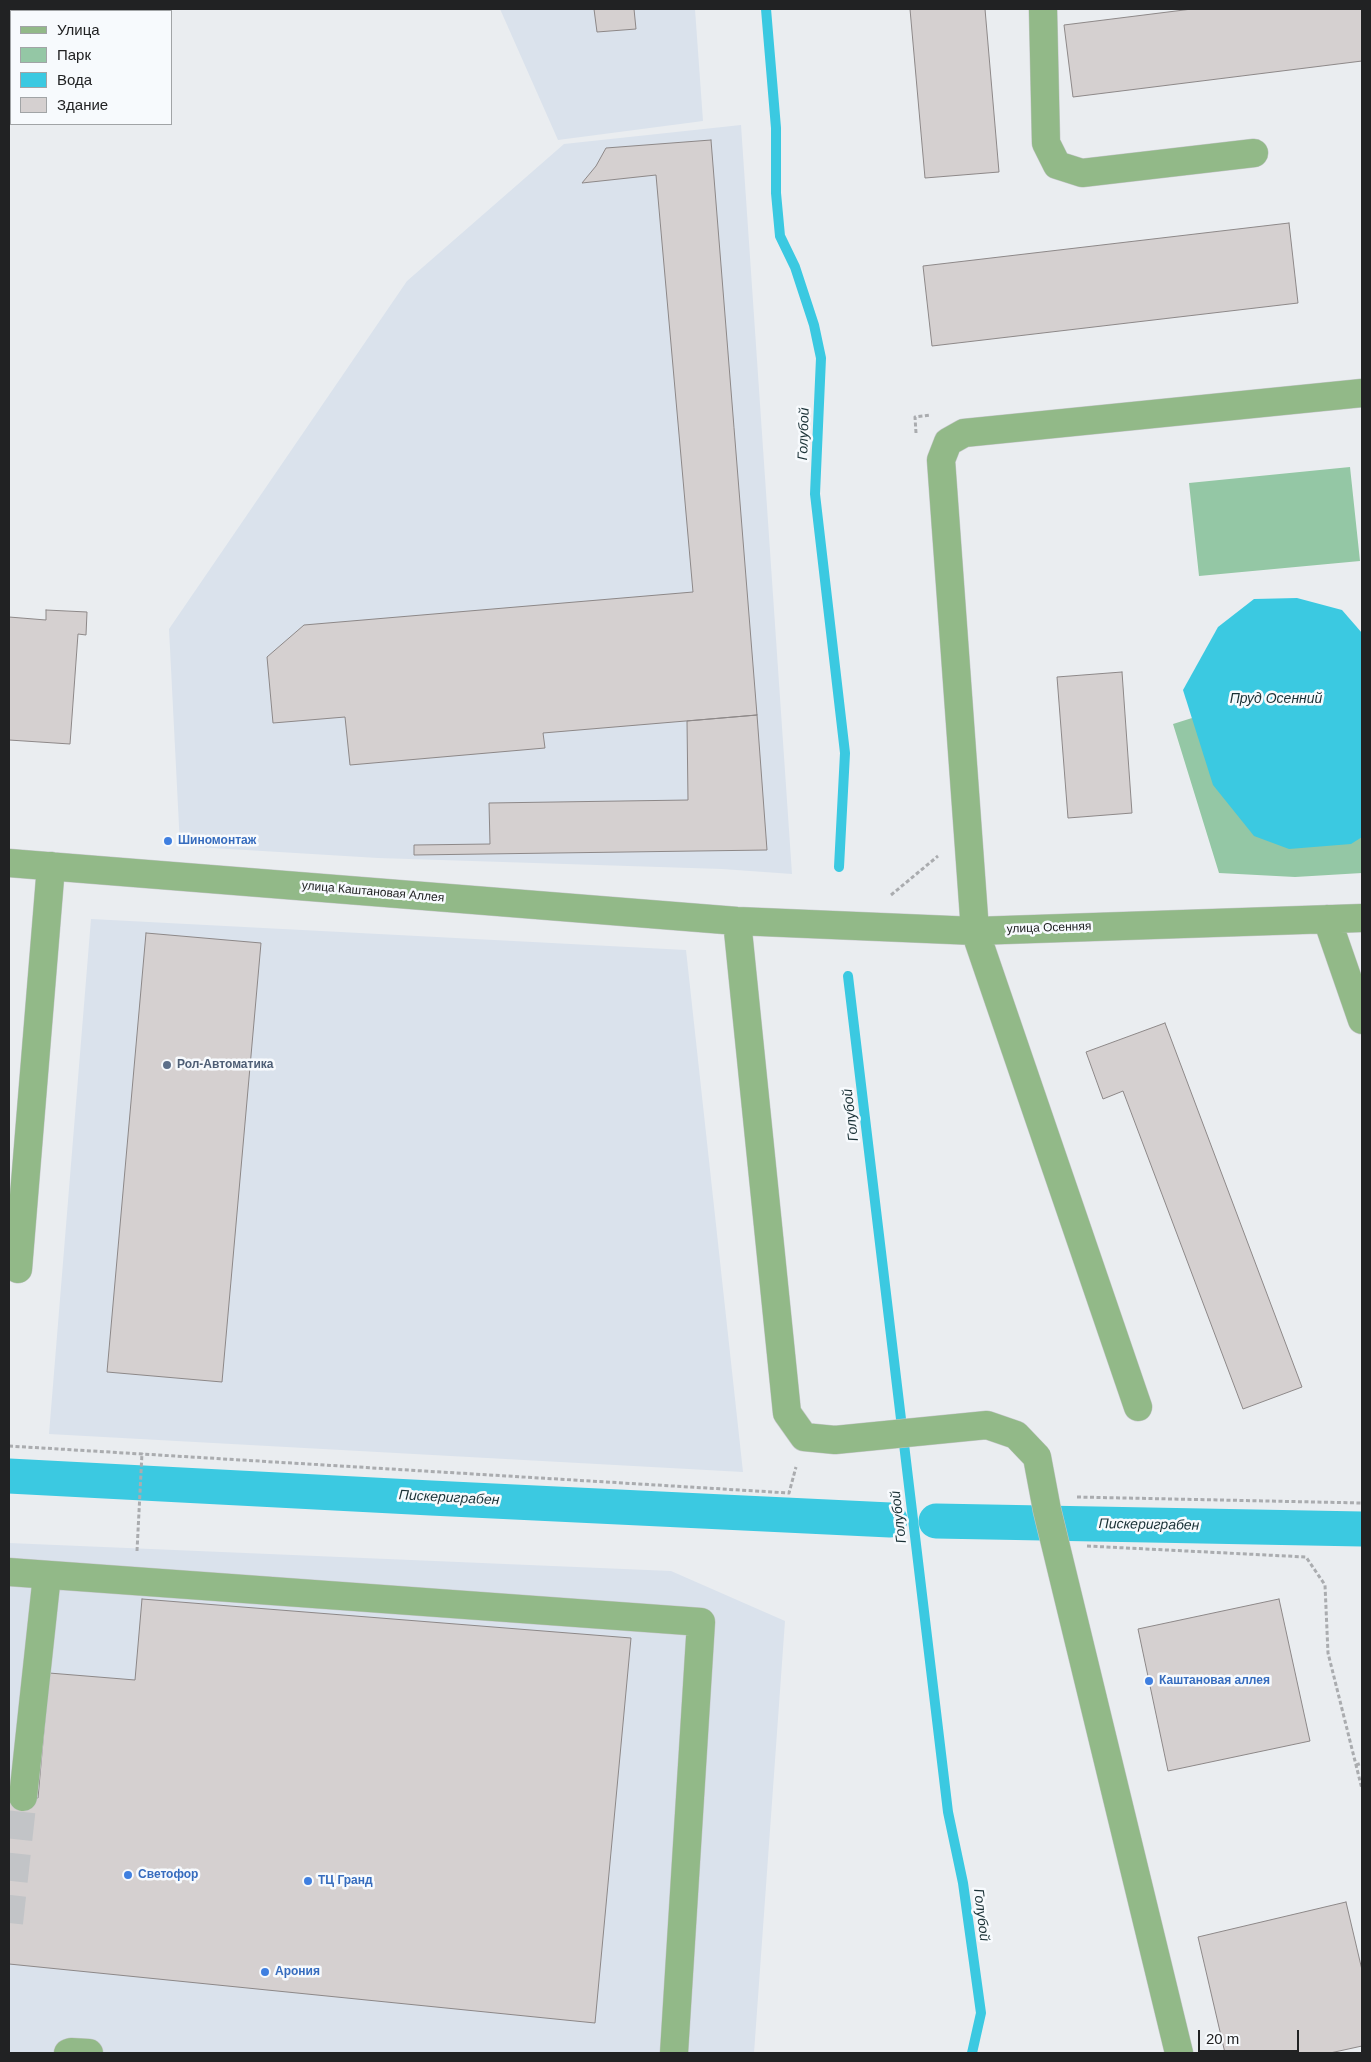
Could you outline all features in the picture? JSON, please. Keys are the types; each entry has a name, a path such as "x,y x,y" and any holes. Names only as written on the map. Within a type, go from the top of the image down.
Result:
{"street":[{"path":"1042,9 1046,143 1057,165 1082,173 1254,153"},
{"path":"1138,1407 975,931 941,460 948,442 964,433 1362,393"},
{"name":"улица Каштановая Аллея","path":"9,863 737,921"},
{"path":"18,1269 51,866"},
{"name":"улица Осенняя","path":"737,921 975,931 1362,918"},
{"path":"1327,919 1362,1020"},
{"path":"737,921 787,1413 804,1437 835,1440 987,1425 1016,1435 1038,1457 1051,1521 1179,2053"},
{"path":"9,1572 701,1622 674,2053"},
{"path":"22,1797 47,1575"},
{"path":"68,2053 89,2053"}],"path":[{"path":"917,437 916,417 935,415"},
{"path":"885,900 942,852 943,861"},
{"path":"9,1446 789,1493 804,1437"},
{"path":"136,1582 142,1453"},
{"path":"1051,1521 1362,1503"},
{"path":"1051,1521 1306,1557 1325,1584 1328,1653 1362,1789"},
{"path":"1356,1765 1362,1763"}],"shaded area":[{"path":"500,9 695,9 703,121 558,140"},
{"path":"741,125 792,874 722,869 378,858 180,846 169,629 407,281 564,144"},
{"path":"91,919 686,950 743,1472 49,1434"},
{"path":"9,1543 671,1571 785,1621 754,2053 9,2053"}],"green space":[{"path":"1350,467 1360,561 1199,576 1189,483"},
{"path":"1281,690 1362,694 1362,873 1295,877 1219,873 1173,724"}],"water":[{"name":"Пруд Осенний","path":"1297,598 1342,610 1362,633 1362,837 1351,844 1289,849 1254,836 1213,785 1183,690 1218,627 1254,599"}],"building":[{"path":"594,9 634,9 636,29 597,32"},
{"path":"910,9 985,9 999,172 925,178"},
{"path":"1192,9 1362,9 1362,61 1073,97 1064,25"},
{"path":"711,140 757,715 543,733 545,748 350,765 345,717 273,723 267,657 304,625 693,592 656,175 582,183 596,166 606,148"},
{"path":"1289,223 1298,303 932,346 923,266"},
{"path":"46,610 87,612 86,635 78,634 70,744 9,740 9,617 46,620"},
{"path":"1122,672 1132,813 1068,818 1057,677"},
{"path":"757,715 767,850 414,855 414,845 490,844 489,803 688,800 687,721"},
{"path":"146,933 261,943 222,1382 107,1372"},
{"path":"1165,1023 1302,1387 1243,1409 1123,1091 1103,1099 1086,1052"},
{"name":"ТЦ Гранд","path":"142,1599 631,1638 595,2023 9,1964 9,1796 38,1798 49,1673 135,1680"},
{"path":"1279,1599 1310,1741 1168,1771 1138,1629"},
{"path":"1346,1902 1362,1970 1362,2046 1330,2053 1225,2053 1198,1937"}],"waterway":[{"name":"Голубой","path":"766,9 776,128 776,193 780,236 795,267 814,325 821,358 815,494 845,753 839,867"},
{"name":"Голубой","path":"848,976 948,1812 963,1883 981,2013 972,2053"},
{"name":"Пискериграбен","path":"9,1476 890,1520"},
{"name":"Пискериграбен","path":"936,1521 1362,1529"}],"tunnel":[{"path":"9,1923 23,1797"}],"place":[{"name":"Шиномонтаж","path":"168,841"},
{"name":"Рол-Автоматика","path":"167,1065"},
{"name":"Каштановая аллея","path":"1149,1681"},
{"name":"Светофор","path":"128,1875"},
{"name":"ТЦ Гранд","path":"308,1881"},
{"name":"Арония","path":"265,1972"}]}
